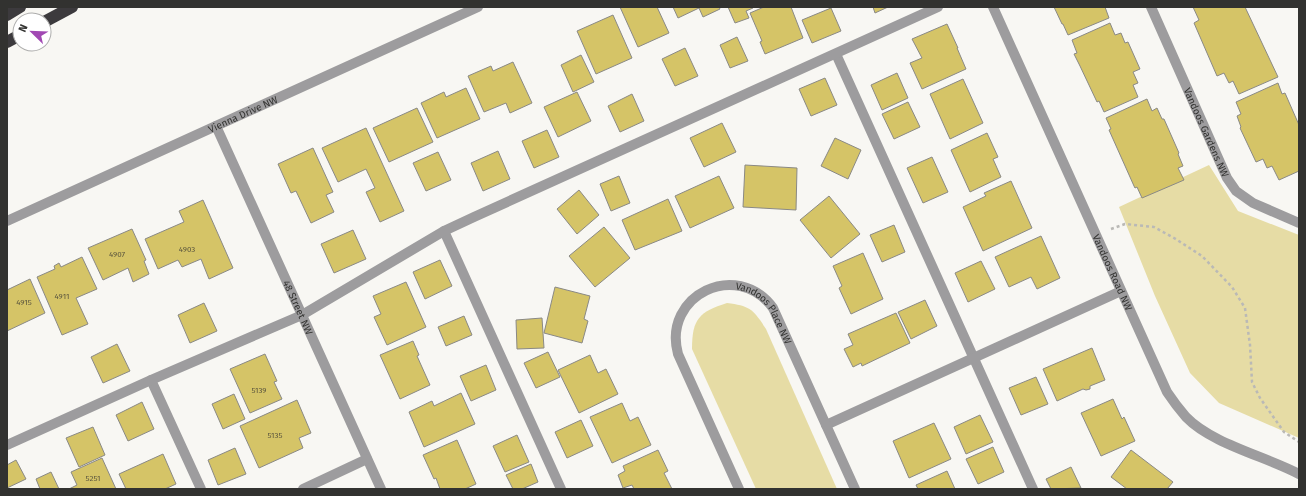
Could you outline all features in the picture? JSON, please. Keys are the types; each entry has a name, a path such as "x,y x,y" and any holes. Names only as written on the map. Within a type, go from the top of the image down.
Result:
{"highway":[{"path":"7,15 20,7"},
{"path":"52,18 72,7"}],"street":[{"name":"Vienna Drive NW","path":"7,221 478,7"},
{"path":"7,445 151,380 302,315 444,231 938,7"},
{"name":"Vandoos Road NW","path":"993,7 1167,392 1186,418 1201,429 1217,438 1299,474"},
{"name":"Vandoos Gardens NW","path":"1151,7 1227,178 1236,191 1253,203 1299,223"},
{"path":"836,54 1032,489"},
{"name":"48 Street NW","path":"216,126 381,489"},
{"path":"444,231 561,489"},
{"name":"Vandoos Place NW","path":"739,489 678,354 675,344 679,318 686,306 695,297 706,290 732,284 757,292 768,301 779,320 855,489"},
{"path":"826,425 1121,291"},
{"path":"151,380 201,489"},
{"path":"303,489 367,459"}],"path":[{"path":"1097,237 1115,227 1125,224 1140,225 1154,228 1174,238 1202,256 1232,287 1245,308 1250,345 1252,382 1260,398 1284,432 1299,442"}],"shaded area":[{"path":"1209,165 1238,211 1299,235 1299,438 1219,403 1190,373 1155,296 1119,207"},
{"path":"727,303 746,307 758,317 766,329 837,489 756,489 692,349 694,330 699,318 717,306"}],"building":[{"path":"620,7 657,7 669,33 638,47"},
{"path":"673,7 719,7 720,9 703,17 699,8 678,18"},
{"path":"728,7 753,8 746,11 749,18 735,23"},
{"path":"764,7 791,7 803,38 765,54 760,42 762,41 750,13"},
{"path":"873,7 888,7 875,13"},
{"path":"1054,7 1105,7 1109,18 1068,35"},
{"path":"1193,7 1245,7 1278,77 1239,94 1233,81 1229,83 1224,73 1217,76 1194,23 1199,20"},
{"path":"831,8 841,31 812,43 802,20"},
{"path":"613,15 632,58 596,74 577,31"},
{"path":"1110,23 1115,35 1121,33 1125,43 1128,42 1140,69 1133,72 1138,83 1133,85 1138,97 1104,112 1099,101 1097,102 1074,54 1077,53 1072,40"},
{"path":"947,24 966,69 922,89 910,63 922,58 912,39"},
{"path":"737,37 748,61 730,68 720,45"},
{"path":"685,48 698,76 675,86 662,59"},
{"path":"581,55 594,82 573,92 561,65"},
{"path":"513,62 532,103 510,113 506,103 484,112 468,76 491,66 493,71"},
{"path":"897,73 908,98 882,110 871,85"},
{"path":"825,78 837,105 811,116 799,89"},
{"path":"963,79 983,123 950,139 930,94"},
{"path":"1278,83 1282,94 1285,93 1299,125 1299,171 1279,180 1272,166 1267,168 1263,159 1256,162 1240,128 1241,127 1237,116 1241,114 1236,102"},
{"path":"466,88 480,119 437,138 421,103 444,92 446,97"},
{"path":"577,92 591,121 558,137 544,107"},
{"path":"632,94 644,121 620,132 608,106"},
{"path":"1147,99 1152,111 1157,108 1162,119 1164,119 1179,153 1178,154 1183,166 1178,168 1184,180 1142,198 1137,187 1135,188 1134,186 1109,130 1111,129 1106,118"},
{"path":"908,102 920,127 894,139 882,114"},
{"path":"417,108 433,142 389,162 373,128"},
{"path":"722,123 736,152 704,167 690,138"},
{"path":"366,128 404,211 380,222 366,192 375,188 366,169 338,182 322,148"},
{"path":"547,130 559,157 534,168 522,141"},
{"path":"987,133 998,157 993,159 1001,177 970,192 951,150"},
{"path":"835,138 861,150 848,179 821,166"},
{"path":"313,148 333,192 326,195 334,212 311,223 296,191 291,193 278,164"},
{"path":"498,151 510,179 483,191 471,163"},
{"path":"438,152 451,180 426,191 413,163"},
{"path":"932,157 948,192 923,203 907,168"},
{"path":"745,165 797,168 796,210 743,207"},
{"path":"619,176 630,203 611,211 600,184"},
{"path":"719,176 734,208 690,228 675,196"},
{"path":"1011,181 1032,228 983,251 963,207 986,196 984,193"},
{"path":"579,190 599,215 577,234 557,209"},
{"path":"829,196 860,234 831,258 800,220"},
{"path":"668,199 682,231 635,250 622,220"},
{"path":"203,200 233,268 209,279 201,259 182,267 178,260 158,269 145,239 184,222 179,211"},
{"path":"894,225 905,252 882,262 870,235"},
{"path":"604,227 630,258 595,287 569,256"},
{"path":"132,229 146,260 144,261 149,274 133,282 128,268 103,280 88,248"},
{"path":"353,230 366,259 334,273 321,244"},
{"path":"1041,236 1060,278 1037,289 1031,277 1009,287 995,257"},
{"path":"863,253 883,299 851,314 839,288 842,286 833,266"},
{"path":"82,257 97,289 76,298 88,324 62,335 37,277 55,269 54,266 59,263 61,267"},
{"path":"440,260 452,286 425,299 413,272"},
{"path":"981,261 995,289 968,302 955,273"},
{"path":"30,279 45,313 7,331 7,290"},
{"path":"406,282 426,327 387,345 374,317 381,314 373,296"},
{"path":"555,287 590,296 584,319 588,321 582,343 544,333"},
{"path":"925,300 937,326 911,339 898,312"},
{"path":"204,303 217,331 190,343 178,315"},
{"path":"896,313 910,343 862,366 861,363 853,367 844,349 853,345 848,334"},
{"path":"464,316 472,335 446,346 438,327"},
{"path":"542,318 544,348 517,349 516,320"},
{"path":"413,341 419,355 417,356 430,385 400,399 380,355"},
{"path":"117,344 130,371 103,383 91,357"},
{"path":"1092,348 1105,380 1090,386 1090,389 1083,389 1057,401 1043,369"},
{"path":"548,352 560,377 536,388 524,363"},
{"path":"265,354 277,381 274,382 282,399 250,413 230,369"},
{"path":"590,355 598,373 606,369 618,394 579,413 558,370"},
{"path":"486,365 496,390 471,401 460,376"},
{"path":"1036,377 1048,404 1021,415 1009,388"},
{"path":"461,393 475,424 424,447 409,412 432,401 434,406"},
{"path":"234,394 245,419 223,429 212,404"},
{"path":"1113,399 1122,419 1124,417 1135,441 1101,456 1081,413"},
{"path":"297,400 311,433 299,438 303,448 259,468 240,426"},
{"path":"142,402 154,429 128,441 116,415"},
{"path":"622,403 630,421 638,417 651,445 612,463 590,417"},
{"path":"980,415 993,442 966,454 954,427"},
{"path":"581,420 593,446 567,458 555,432"},
{"path":"934,423 951,459 909,478 893,441"},
{"path":"93,427 105,455 79,467 66,438"},
{"path":"517,435 529,462 505,472 493,446"},
{"path":"457,440 476,484 465,489 440,489 436,478 434,479 423,455"},
{"path":"993,447 1004,472 978,484 966,459"},
{"path":"235,448 246,474 218,485 208,460"},
{"path":"658,450 668,471 664,473 672,489 634,489 632,485 623,488 618,475 625,471 623,466"},
{"path":"1131,450 1173,482 1167,489 1127,489 1111,477"},
{"path":"163,454 176,484 165,489 126,489 119,474"},
{"path":"102,458 116,489 69,489 77,485 71,472"},
{"path":"16,460 26,479 7,488 7,465"},
{"path":"531,464 538,482 522,489 513,489 506,475"},
{"path":"1071,467 1081,488 1051,489 1046,479"},
{"path":"947,471 955,489 918,489 916,485"},
{"path":"51,472 59,489 40,489 36,479"}]}
